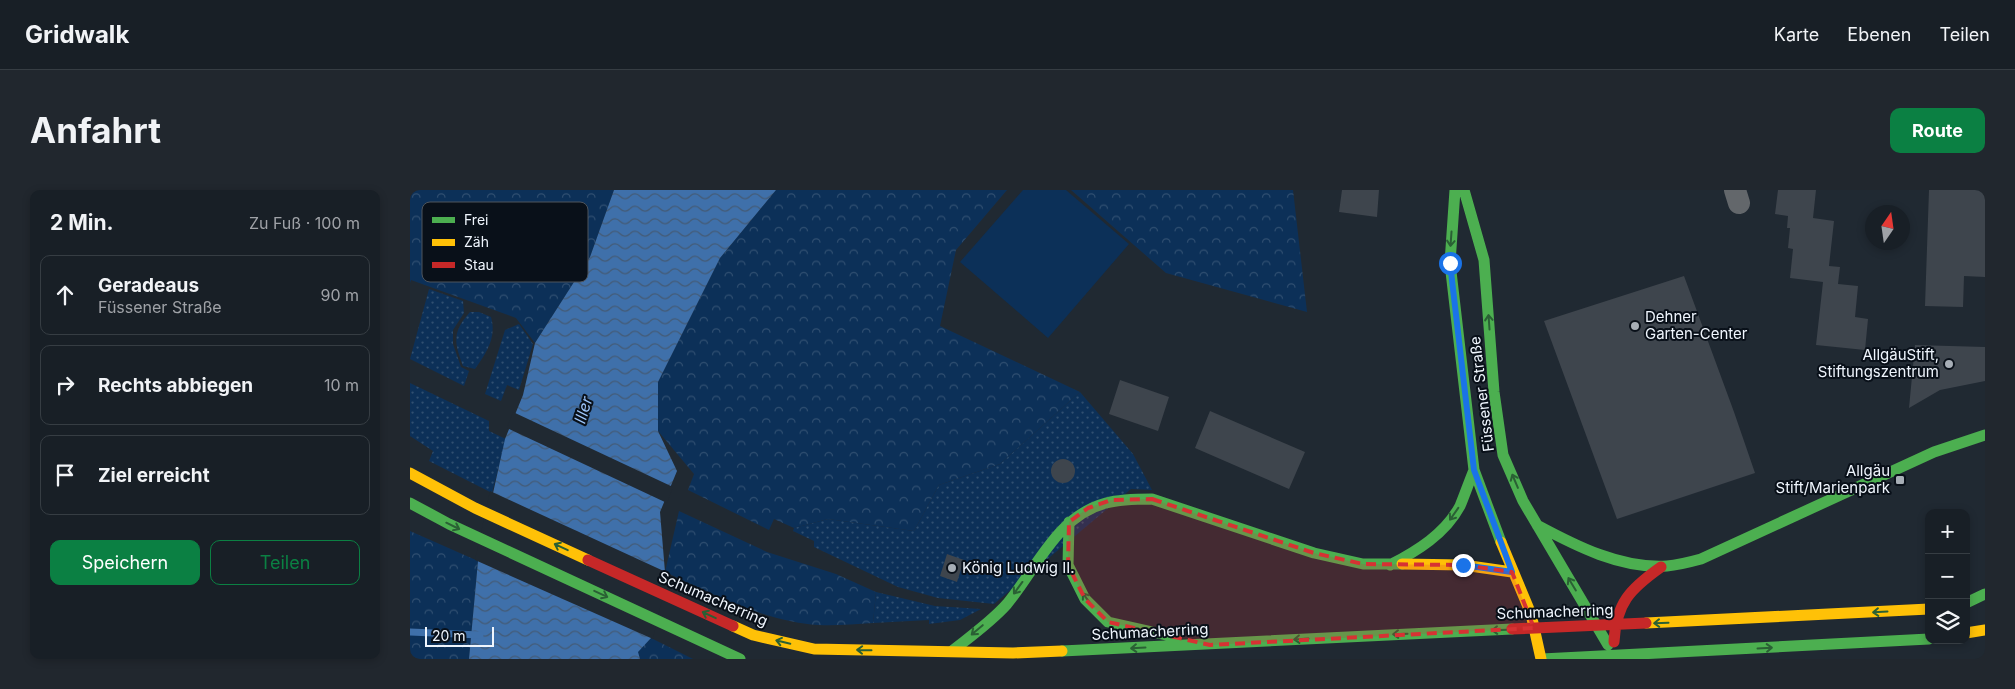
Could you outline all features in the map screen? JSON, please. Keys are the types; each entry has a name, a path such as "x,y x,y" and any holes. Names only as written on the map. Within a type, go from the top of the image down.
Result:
{"main road":[{"name":"Füssener Straße","path":"1455,190 1450,263 1474,470 1512,572 1531,614 1542,659"},
{"name":"Füssener Straße","path":"1464,190 1484,260 1494,392 1503,455 1523,501 1615,658"},
{"path":"1537,525 1581,548 1628,562 1661,566 1701,560 1934,452 1985,435"},
{"path":"1961,442 1985,443"},
{"path":"1389,565 1417,551 1443,529 1458,508 1474,470"},
{"name":"Schumacherring","path":"410,473 475,508 753,635 814,649 1013,653 1925,609"},
{"path":"952,651 1002,609 1050,543 1069,522 1088,508 1111,500 1152,499 1314,553 1363,564 1463,565 1512,572"},
{"path":"410,503 449,524 740,659"},
{"path":"1069,522 1068,565 1085,599 1108,622 1210,645"},
{"path":"1615,658 1614,629 1618,609 1636,584 1661,566"},
{"path":"1970,602 1985,594"},
{"path":"1970,604 1985,604"},
{"path":"1970,632 1985,630"},
{"path":"1542,659 1925,639"}],"highlighted area":[{"path":"1152,499 1314,553 1363,564 1463,565 1512,572 1534,628 1210,645 1108,622 1085,599 1068,565 1069,522 1088,508 1111,500"}],"green space":[{"path":"410,190 614,190 588,260 588,202 422,202 422,282 574,282 535,343 516,318 411,280 410,283"},
{"path":"776,190 1007,190 956,250 940,326 1080,392 1000,464 939,485 914,531 828,519 794,528 774,519 769,530 688,490 694,474 658,431 658,382 720,258"},
{"path":"1023,190 1066,190 1129,244 1048,338 960,262"},
{"path":"1071,190 1293,190 1307,312 1166,273"},
{"path":"429,289 463,301 464,313 453,330 453,344 461,367 469,371 464,386 410,359"},
{"path":"470,312 479,312 491,317 493,332 489,345 475,369 463,366 456,337 460,326"},
{"path":"519,324 533,344 519,390 507,385 501,401 485,394 505,330"},
{"path":"410,383 489,421 489,431 506,439 492,493 429,461 433,451 410,436"},
{"path":"1080,392 1133,454 1152,490 1131,489 994,604 938,598 898,587 814,547 814,541 793,531 794,528 828,519 914,531 939,485 1000,464"},
{"path":"679,511 767,552 836,574 876,592 873,623 818,625 779,619 740,606 665,572"},
{"path":"410,531 478,561 469,659 410,659"},
{"path":"876,592 935,606 981,609 960,620 929,624 929,620 873,623"},
{"path":"651,638 693,659 640,659 637,652"}],"water":[{"name":"Iller","path":"614,190 776,190 720,258 658,382 658,431 677,471 660,512 665,572 651,638 638,652 640,659 469,659 478,561 505,439 523,395 535,343 574,282 588,282 588,260"}],"pier":[{"path":"513,412 673,487 667,503 507,428"},
{"path":"490,491 668,573 653,639 475,560"}],"building":[{"path":"1342,190 1379,190 1377,217 1339,212"},
{"path":"1778,190 1816,190 1813,218 1834,221 1829,266 1840,267 1838,284 1858,286 1855,317 1868,319 1865,350 1816,345 1823,282 1790,278 1793,249 1788,248 1790,228 1787,228 1788,216 1775,214"},
{"path":"1929,190 1985,190 1985,277 1964,276 1963,307 1925,306"},
{"path":"1684,276 1755,473 1617,519 1544,321"},
{"name":"AllgäuStift, Stiftungszentrum","path":"1915,345 1985,347 1985,381 1940,390 1909,408"},
{"path":"1120,380 1169,397 1158,431 1109,414"},
{"path":"1210,411 1305,452 1289,489 1195,448"},
{"path":"1063,459 1072,462 1075,471 1072,480 1063,483 1054,480 1051,471 1054,462"},
{"name":"König Ludwig II.","path":"947,554 964,560 957,582 940,576"}],"waterway":[{"path":"410,632 480,635"}],"traffic: fast":[{"path":"1455,190 1450,263 1474,470 1501,542"},
{"path":"1464,190 1484,260 1494,392 1503,455 1523,501 1608,645"},
{"path":"1537,525 1567,541 1616,560 1650,566 1680,564 1701,559 1934,452 1985,435"},
{"path":"1390,565 1430,541 1447,525 1460,506 1474,470"},
{"path":"952,651 1001,611 1061,531 1074,519 1106,503 1152,499 1314,553 1363,564 1402,564"},
{"path":"410,503 449,524 740,659"},
{"path":"1069,522 1068,565 1085,599 1108,622 1175,637"},
{"path":"1970,601 1985,594"},
{"path":"1062,651 1512,629"},
{"path":"1542,659 1925,639"}],"traffic: slow":[{"path":"410,473 475,508 588,560"},
{"path":"1501,542 1531,614 1541,659"},
{"path":"1402,564 1463,565 1512,572"},
{"path":"1646,623 1925,609"},
{"path":"733,626 753,635 814,649 1013,653 1062,651"},
{"path":"1970,632 1985,630"}],"traffic: jam":[{"path":"588,560 733,626"},
{"path":"1614,642 1618,617 1627,598 1633,590 1661,567"},
{"path":"1512,629 1646,623"}],"place":[{"name":"Dehner Garten-Center","path":"1635,326"},
{"name":"AllgäuStift, Stiftungszentrum","path":"1949,364"},
{"name":"Allgäu Stift/Marienpark","path":"1900,480"},
{"name":"König Ludwig II.","path":"952,568"}],"route":[{"path":"1450,263 1474,470 1512,572 1463,565"}]}
